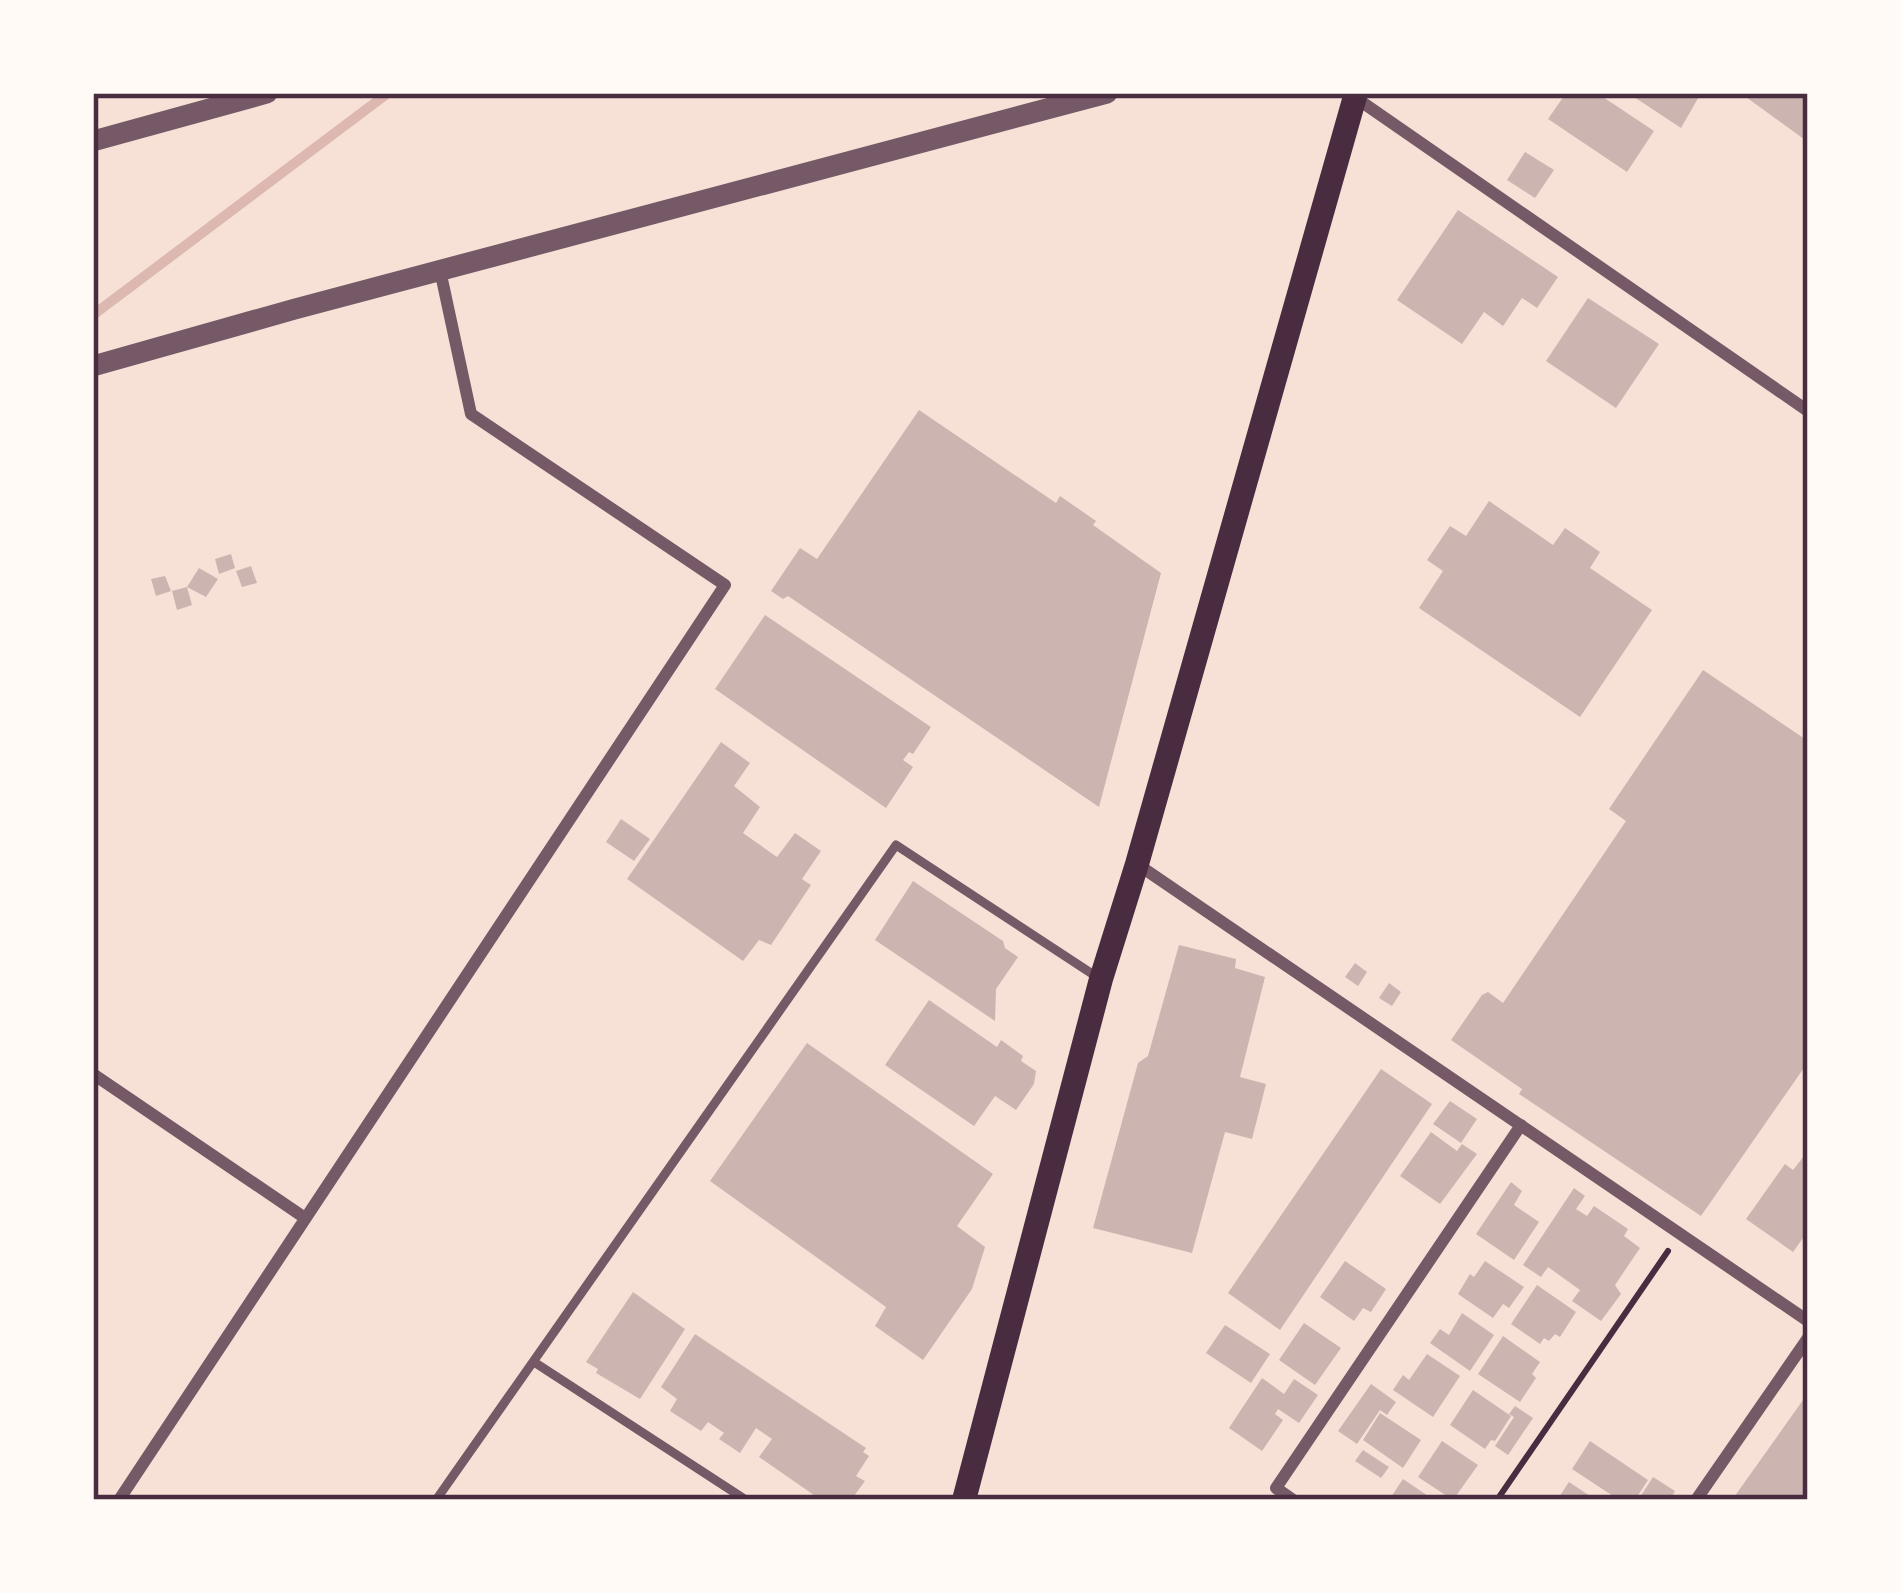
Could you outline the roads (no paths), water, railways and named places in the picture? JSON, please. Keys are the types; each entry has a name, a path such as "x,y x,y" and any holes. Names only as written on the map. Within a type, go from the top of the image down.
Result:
{"main road":[{"path":"964,1500 1100,979 1137,864 1355,95"}],"street":[{"path":"93,141 267,93"},
{"path":"93,366 1107,93"},
{"path":"1355,95 1808,411"},
{"path":"119,1500 725,585 471,414 440,270"},
{"path":"1137,864 1808,1322"},
{"path":"94,1078 305,1218"},
{"path":"1293,1500 1276,1488 1521,1125"},
{"path":"1696,1500 1808,1338"}],"lane":[{"path":"436,1500 896,845 1100,979"},
{"path":"534,1362 746,1500"}],"waterway":[{"path":"93,315 388,93"}]}
